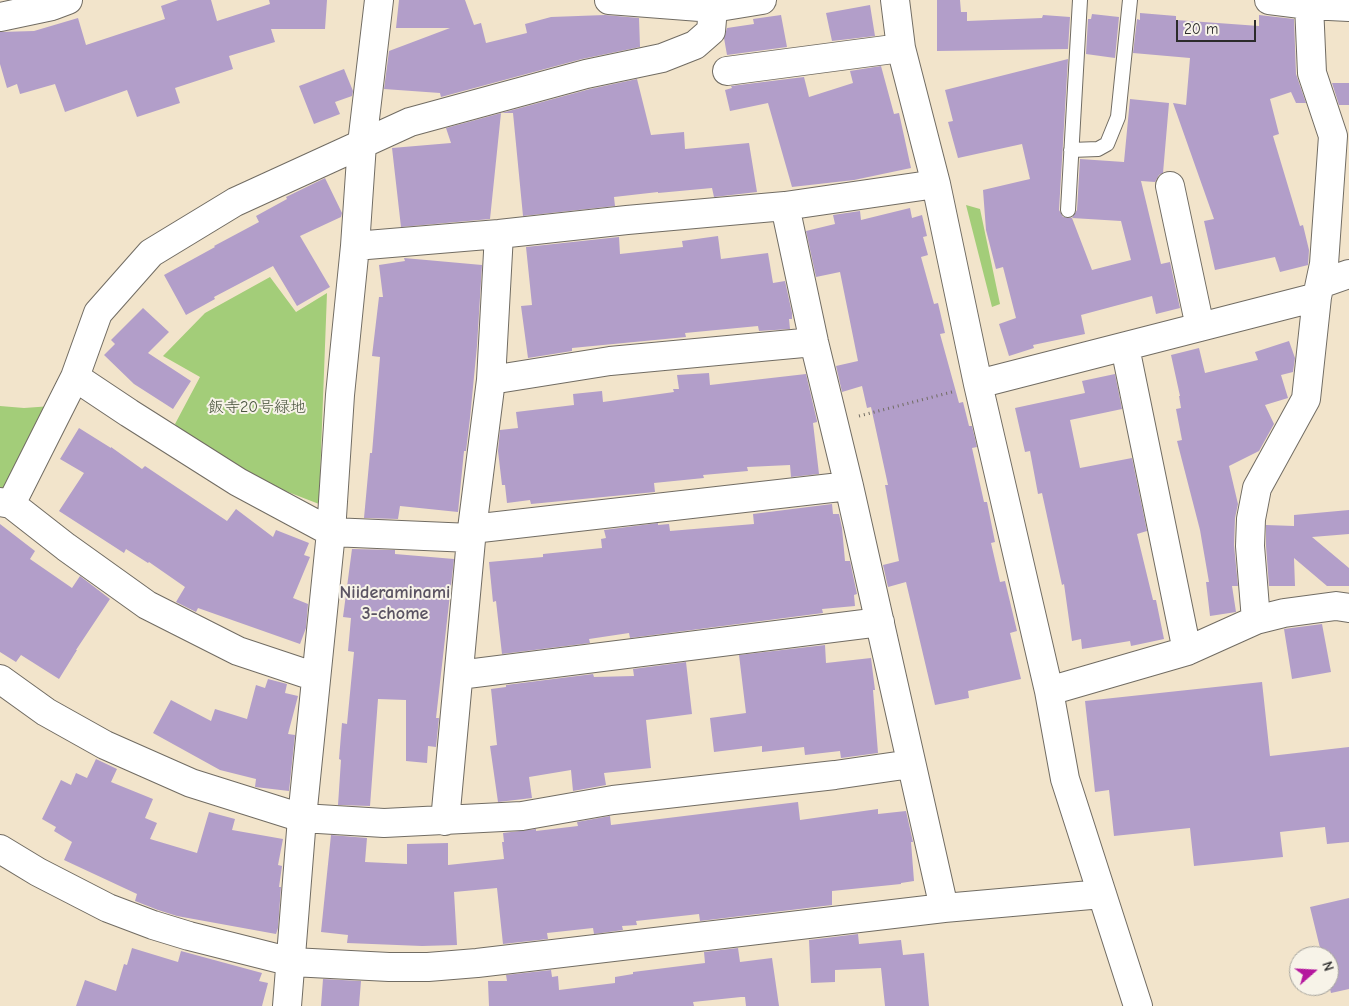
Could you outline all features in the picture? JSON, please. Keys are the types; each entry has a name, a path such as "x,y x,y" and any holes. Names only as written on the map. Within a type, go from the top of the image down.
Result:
{"street":[{"path":"0,17 52,6 68,0"},
{"path":"287,1006 302,818 331,532 340,395 355,246 362,144 379,0"},
{"path":"609,0 723,4 762,0"},
{"path":"895,0 901,48 936,184 978,384 1049,691 1066,780 1138,1006"},
{"path":"1269,0 1349,7"},
{"path":"316,677 238,651 147,605 5,503 75,377 98,312 151,253 235,202 410,122 586,74 662,58 695,45 711,31 723,4"},
{"path":"1256,620 1250,546 1250,519 1257,488 1306,400 1324,264 1333,136 1312,74 1309,5"},
{"path":"727,71 901,48"},
{"path":"355,246 785,206 936,184"},
{"path":"1170,186 1200,327"},
{"path":"785,206 814,342 849,486 944,908"},
{"path":"445,821 471,533 491,380 499,234"},
{"path":"978,384 1200,327 1319,291 1349,274"},
{"path":"491,380 610,361 814,342"},
{"path":"1125,347 1187,651"},
{"path":"75,377 238,482 331,532 471,533 849,486"},
{"path":"1049,691 1187,651 1256,620 1284,613 1336,606 1349,608"},
{"path":"459,675 880,622"},
{"path":"0,679 46,712 105,745 191,784 302,818 384,823 522,816 613,800 834,775 911,764"},
{"path":"0,849 38,872 108,908 189,936 292,962 389,967 428,967 477,963 944,908 1102,894"}],"lane":[{"path":"1068,210 1080,0"},
{"path":"1071,150 1098,149 1107,144 1118,117 1130,0"}],"path":[{"path":"834,424 978,384"}],"green space":[{"path":"966,205 980,209 1000,304 992,307"},
{"name":"飯寺20号緑地","path":"270,277 296,312 327,293 319,504 275,487 191,442 175,424 200,377 163,356 205,313"},
{"path":"0,406 24,408 52,406 9,486 0,490"}],"building":[{"path":"178,0 211,0 217,21 270,4 269,0 327,0 325,29 271,29 275,42 229,56 233,69 175,88 180,103 137,117 127,90 65,112 55,84 20,94 17,84 7,88 0,64 0,32 34,31 78,18 86,45 165,19 161,6"},
{"path":"399,0 465,0 474,25 481,23 486,43 527,33 525,24 551,17 605,15 639,18 640,47 582,59 441,97 440,93 384,89 389,51 450,28 396,28"},
{"path":"937,0 960,0 961,12 967,12 967,21 1042,18 1043,15 1070,17 1068,49 937,51"},
{"path":"870,5 875,36 832,41 826,13"},
{"path":"1140,13 1176,16 1176,20 1259,26 1259,15 1294,19 1296,74 1306,103 1296,103 1291,92 1270,99 1279,134 1273,136 1300,226 1303,225 1309,250 1308,265 1280,272 1275,257 1215,270 1204,221 1214,219 1173,103 1186,105 1190,58 1133,53 1137,19 1140,20"},
{"path":"1092,14 1119,17 1115,58 1086,54 1088,19 1091,19"},
{"path":"781,15 787,47 727,55 724,38 727,28 754,24 753,19"},
{"path":"1068,59 1059,210 1063,217 1072,218 1077,210 1080,159 1124,162 1130,99 1169,103 1163,173 1159,175 1155,182 1141,181 1161,264 1170,262 1180,308 1156,314 1152,296 1081,315 1085,334 1033,345 1034,348 1009,356 999,324 1016,318 1003,267 996,269 986,230 983,190 1030,179 1022,144 958,158 948,122 953,121 945,90","holes":["1072,218 1121,221 1131,260 1092,270"]},
{"path":"881,66 894,114 899,113 911,168 854,180 792,187 768,103 730,111 725,90 732,88 731,86 804,77 809,97 853,83 850,71"},
{"path":"344,69 353,91 352,96 335,102 340,114 314,124 299,86"},
{"path":"637,79 651,135 684,132 685,149 749,143 757,192 714,197 712,188 658,192 614,197 615,206 523,216 513,113 501,113 590,89"},
{"path":"1332,83 1349,83 1349,105 1339,105"},
{"path":"501,113 490,219 401,227 392,148 451,143 446,128"},
{"path":"325,178 342,213 341,217 300,236 330,287 297,306 273,266 214,297 215,299 186,315 164,275 259,222 256,216 287,199 286,197"},
{"path":"910,208 912,218 922,215 927,236 923,237 928,255 921,257 934,304 938,303 945,333 940,334 959,403 963,402 977,447 972,448 984,502 987,502 995,542 991,543 1000,582 1005,581 1017,631 1010,633 1021,679 968,691 969,698 935,705 906,582 888,587 883,565 899,561 885,485 888,485 871,407 867,408 862,386 842,392 836,366 858,361 840,272 816,277 806,231 835,224 833,215 860,211 861,220"},
{"path":"718,236 721,259 768,253 773,283 785,281 792,313 792,319 789,319 790,329 759,331 758,326 685,333 686,337 572,348 572,351 528,358 521,306 532,305 526,247 619,237 620,254 683,247 682,241"},
{"path":"404,258 482,265 477,346 458,512 400,506 398,519 364,518 370,453 372,453 380,357 372,356 379,297 383,297 379,265 405,261"},
{"path":"143,308 169,332 148,353 191,381 173,409 134,384 104,355 115,344 111,340"},
{"path":"1289,341 1295,358 1293,372 1281,375 1288,398 1265,405 1274,424 1259,451 1229,466 1238,504 1235,518 1234,545 1238,586 1232,586 1236,612 1210,616 1206,582 1209,582 1200,530 1177,441 1182,440 1176,409 1181,408 1171,355 1199,348 1205,373 1258,360 1255,352"},
{"path":"709,373 710,385 806,374 817,421 813,423 819,474 791,477 790,465 747,467 748,471 703,475 704,478 654,483 655,492 531,504 530,500 507,503 505,485 502,485 498,451 500,430 518,428 516,412 574,405 573,394 602,391 603,402 674,392 673,389 679,389 677,375"},
{"path":"1115,374 1122,409 1070,420 1080,468 1132,458 1147,531 1137,534 1153,600 1156,600 1164,639 1131,646 1130,641 1082,649 1081,639 1072,641 1064,584 1062,585 1042,493 1038,494 1030,451 1025,452 1015,408 1085,393 1082,381"},
{"path":"79,428 111,447 142,469 145,466 227,521 236,509 273,537 276,530 309,543 304,555 310,557 293,598 308,604 306,628 300,644 198,608 196,612 176,602 185,587 149,562 126,549 124,553 59,511 84,473 60,459"},
{"path":"832,504 833,514 839,514 845,561 850,561 857,594 854,595 855,606 822,609 823,613 630,638 629,633 589,639 590,643 502,654 496,601 493,602 489,562 543,557 543,554 602,548 601,539 606,538 604,530 658,523 658,525 669,524 670,531 754,524 753,514"},
{"path":"1349,510 1349,534 1312,537 1349,568 1349,586 1327,586 1294,558 1295,586 1269,586 1266,525 1294,526 1294,515"},
{"path":"0,524 35,551 30,559 72,588 80,576 110,599 59,679 21,655 16,662 0,652"},
{"path":"352,549 395,550 395,554 454,559 436,718 439,718 436,747 428,746 427,763 406,761 406,700 378,699 370,806 338,805 342,723 347,724 354,652 348,651 351,618 343,617"},
{"path":"1322,624 1331,672 1292,679 1284,629"},
{"path":"825,645 826,663 871,658 875,690 873,690 878,753 841,758 840,751 805,755 804,747 762,752 762,746 714,752 710,718 746,713 739,655"},
{"path":"686,662 692,714 646,720 651,768 604,773 606,785 573,791 571,770 529,777 532,798 498,802 490,746 497,745 491,689 506,687 506,685 593,674 594,677 634,676 633,669"},
{"path":"268,679 287,684 285,693 298,696 288,734 295,735 289,791 255,787 256,779 220,770 153,733 171,700 211,721 215,709 247,719 256,685 265,688"},
{"path":"1262,682 1270,756 1349,747 1349,842 1327,844 1325,827 1280,832 1283,857 1194,866 1190,828 1114,836 1109,790 1095,792 1085,701"},
{"path":"96,759 117,769 111,782 153,799 145,818 157,823 150,839 197,853 209,812 235,819 232,830 283,839 278,865 282,866 276,934 177,916 158,910 135,901 137,894 64,860 72,842 54,831 56,827 42,819 61,780 71,785 76,773 87,778"},
{"path":"798,802 800,820 878,809 878,814 906,811 913,842 911,842 914,881 832,891 832,905 700,921 699,914 636,921 637,925 622,926 623,930 594,934 593,928 547,933 548,939 503,944 497,888 454,892 457,945 422,946 347,943 348,935 321,932 331,835 367,838 365,862 407,864 407,844 448,843 448,865 504,859 503,833 578,826 577,822 610,816 611,825"},
{"path":"1349,898 1349,989 1339,991 1339,946 1320,946 1310,907"},
{"path":"858,934 859,944 901,940 903,955 924,953 929,1006 885,1006 881,968 835,970 835,982 811,983 809,940"},
{"path":"132,948 178,962 181,951 262,973 259,981 268,983 262,1006 76,1006 85,980 116,991 124,964 127,965"},
{"path":"738,948 740,962 772,958 779,1006 746,1006 745,997 741,997 693,1002 694,1006 489,1006 488,981 507,981 506,975 551,970 552,977 558,976 559,990 615,983 615,977 633,974 633,972 705,963 704,952"},
{"path":"323,979 361,981 359,1006 321,1006"}],"district":[{"name":"Niideraminami 3-chome","path":"395,603"}]}
